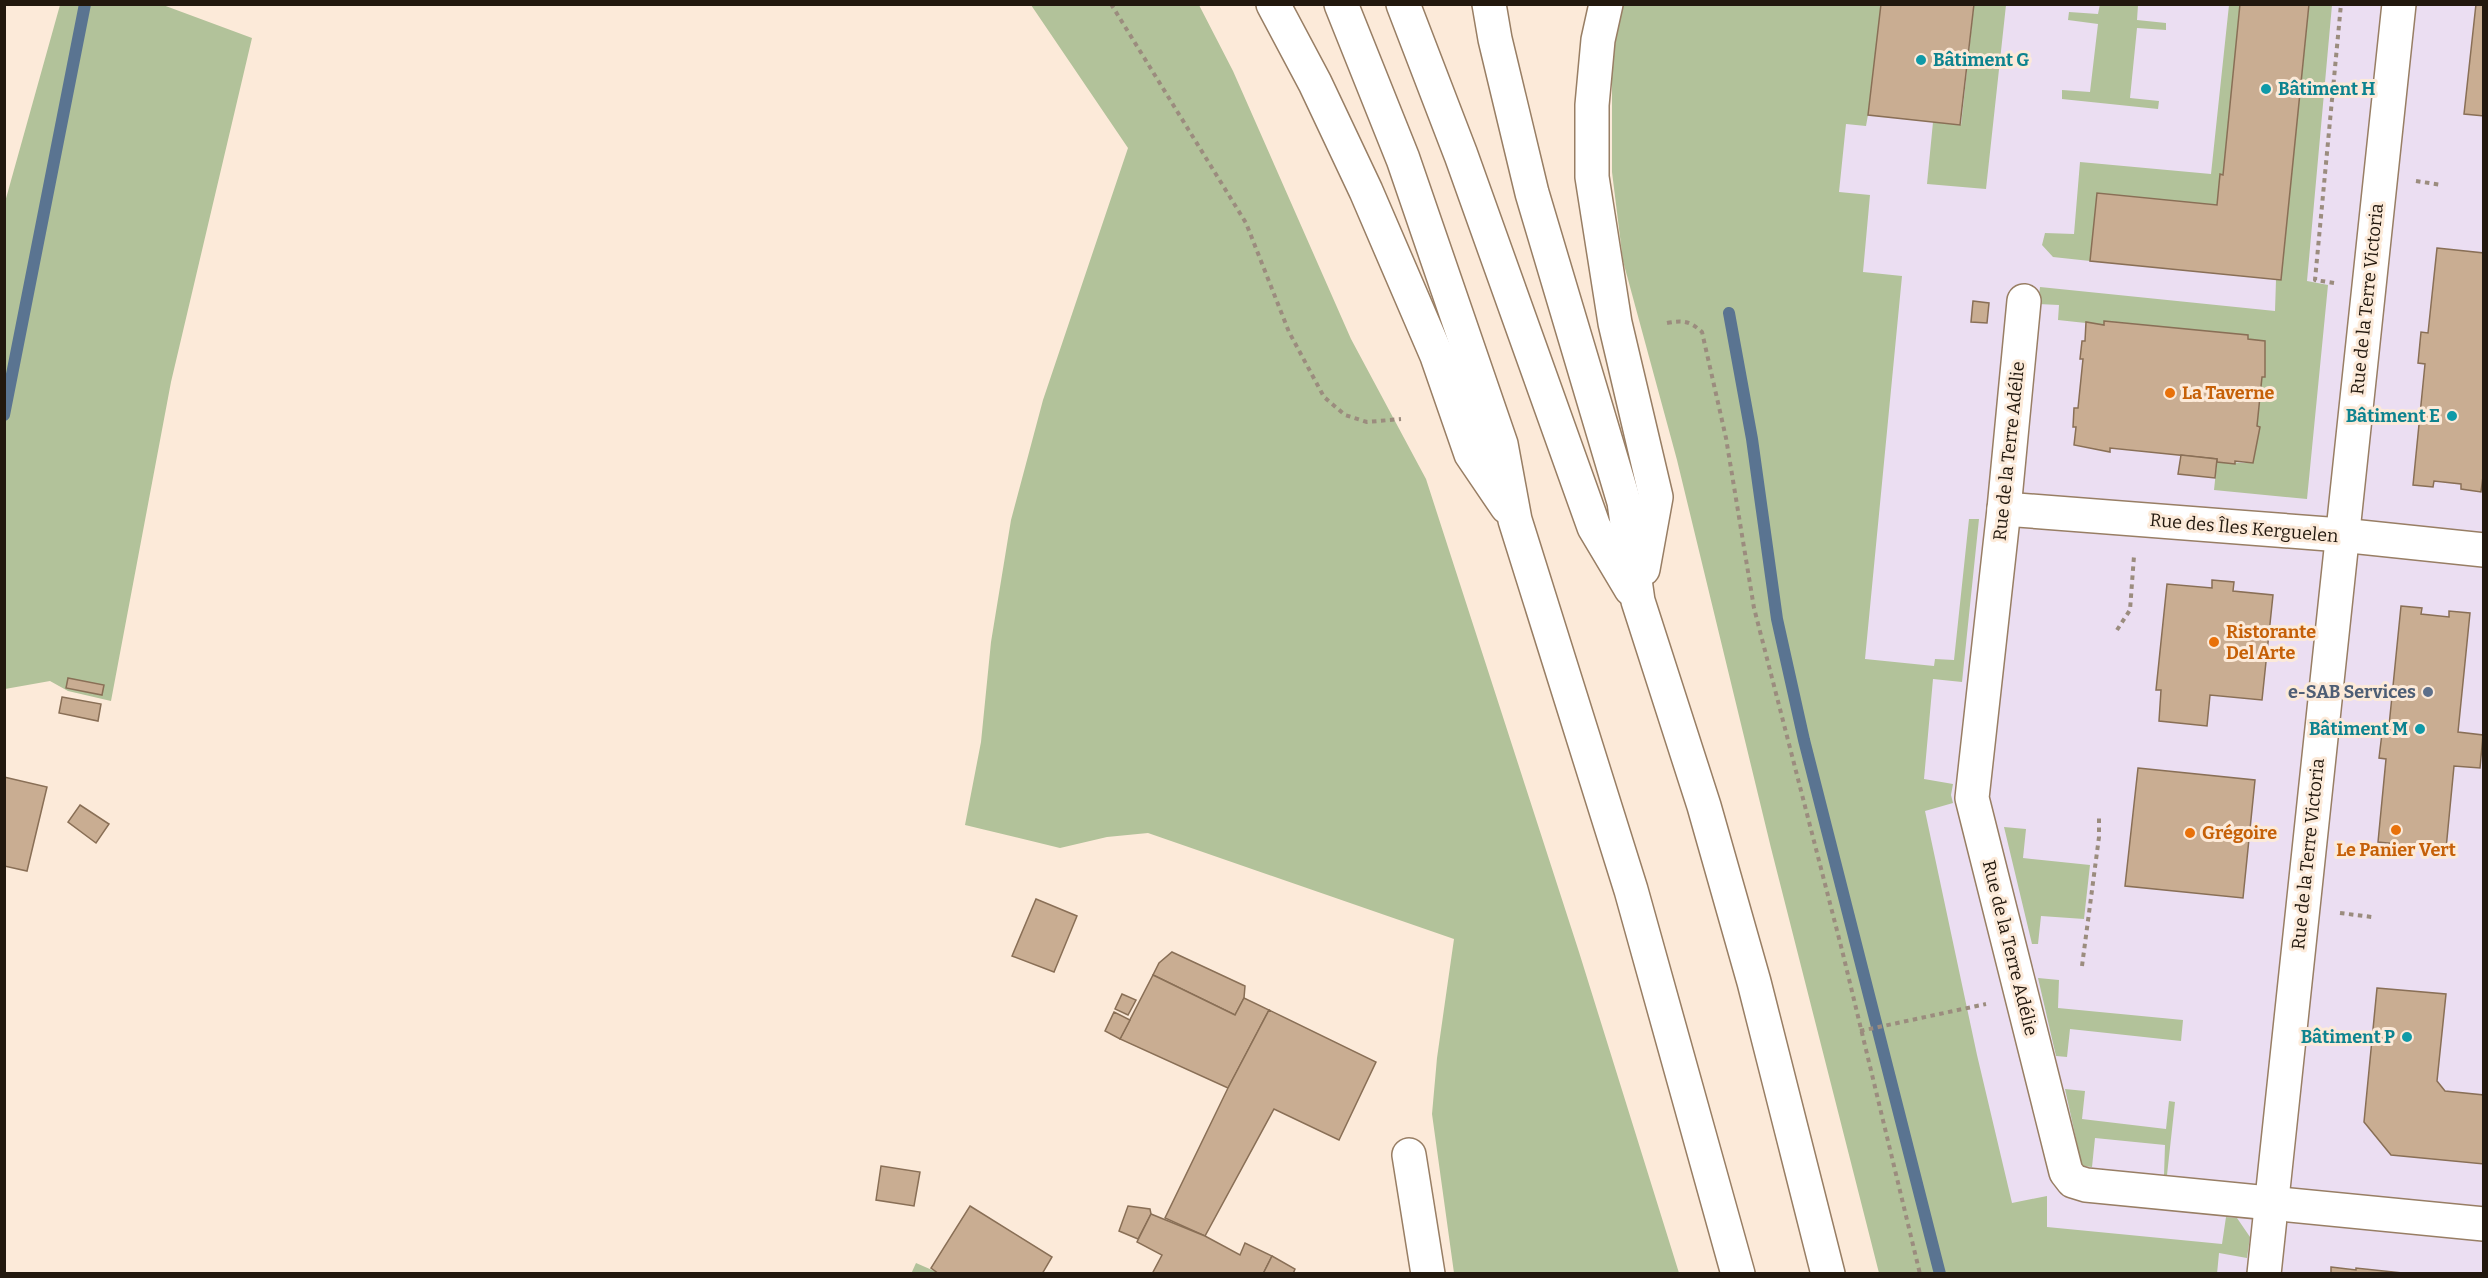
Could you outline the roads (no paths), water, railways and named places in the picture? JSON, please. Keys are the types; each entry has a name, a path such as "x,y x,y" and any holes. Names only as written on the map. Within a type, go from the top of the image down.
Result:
{"main road":[{"path":"1273,4 1315,83 1366,191 1437,356 1471,454 1515,519"},
{"path":"1341,4 1403,159 1501,444 1515,519 1631,890 1738,1274"},
{"path":"1403,4 1461,154 1594,527 1638,601"},
{"path":"1490,4 1495,39 1532,193 1624,502 1638,601 1704,806 1754,982 1828,1274"},
{"path":"1606,4 1598,40 1592,105 1592,177 1615,323 1656,497 1638,601"},
{"name":"Rue de la Terre Victoria","path":"2264,1274 2399,4"},
{"name":"Rue de la Terre Adélie","path":"2024,301 1972,798 2066,1172 2073,1181 2086,1185 2484,1224"},
{"name":"Rue des Îles Kerguelen","path":"2004,509 2341,535 2484,550"},
{"path":"1409,1155 1428,1274"}],"waterway":[{"path":"4,415 85,4"},
{"path":"1729,313 1752,439 1777,619 1804,740 1940,1274"}],"place":[{"name":"Bâtiment G","path":"1921,60"},
{"name":"Bâtiment H","path":"2266,89"},
{"name":"La Taverne","path":"2170,393"},
{"name":"Bâtiment E","path":"2452,416"},
{"name":"Ristorante Del Arte","path":"2214,642"},
{"name":"e-SAB Services","path":"2428,692"},
{"name":"Bâtiment M","path":"2420,729"},
{"name":"Le Panier Vert","path":"2396,830"},
{"name":"Grégoire","path":"2190,833"},
{"name":"Bâtiment P","path":"2407,1037"}]}
